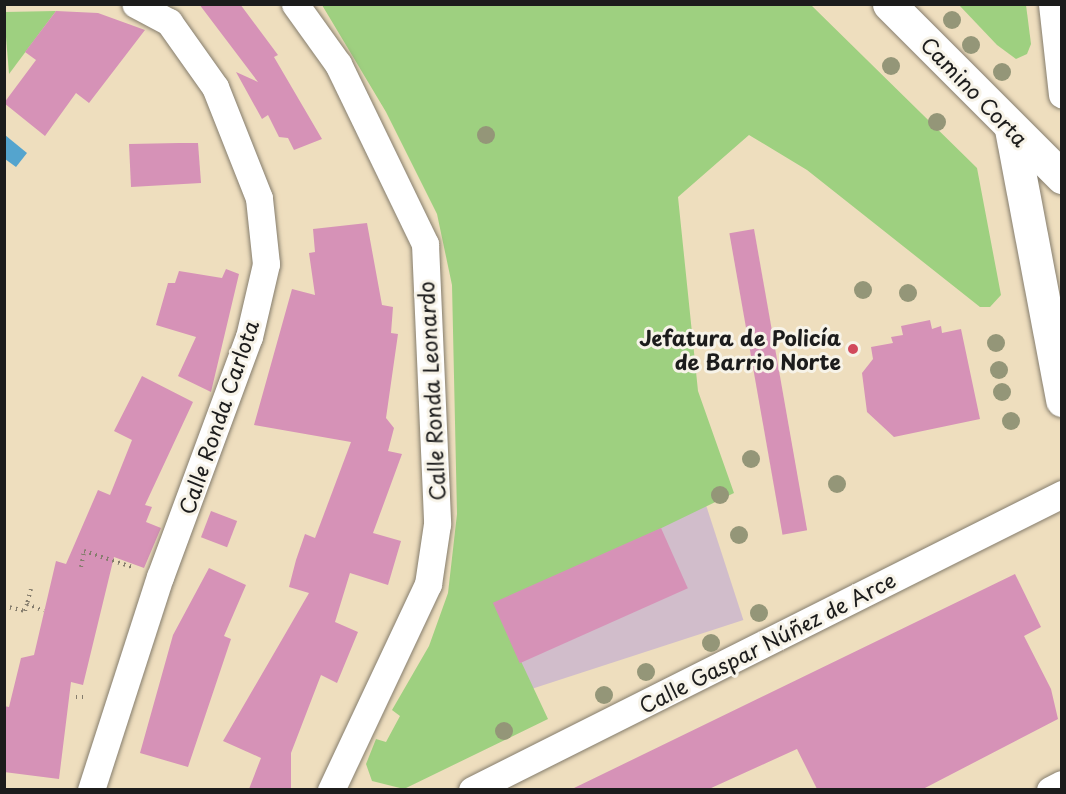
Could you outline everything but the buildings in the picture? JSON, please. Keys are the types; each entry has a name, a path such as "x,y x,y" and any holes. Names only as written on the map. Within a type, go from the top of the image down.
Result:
{"street":[{"name":"Calle Ronda Carlota","path":"91,789 160,577 249,337 266,264 259,198 215,87 169,22 135,4"},
{"name":"Calle Ronda Leonardo","path":"295,4 338,64 425,244 436,534 428,584 347,777 331,789"},
{"name":"Camino Corta","path":"889,4 1011,129 1062,177"},
{"path":"1052,4 1061,80"},
{"path":"1011,129 1062,400"},
{"name":"Calle Gaspar Núñez de Arce","path":"472,789 1062,494"},
{"path":"1050,789 1062,784"}],"path":[{"path":"81,567 84,551 143,571"},
{"path":"4,606 25,611 31,589"},
{"path":"27,604 44,611"}],"shaded area":[{"path":"706,505 743,620 520,693 483,578"}],"green space":[{"path":"322,5 811,5 977,168 1001,295 990,307 980,307 807,170 749,135 678,197 698,391 734,493 496,608 548,719 404,789 372,781 366,764 376,739 386,742 400,716 392,710 429,646 448,593 457,514 452,285 437,214 386,112"},
{"path":"959,5 1026,5 1031,44 1027,54 1016,59 997,45"},
{"path":"56,11 9,74 4,12"}],"water":[{"path":"5,135 27,153 16,167 5,159"}],"place":[{"name":"Jefatura de Policía de Barrio Norte","path":"853,349"}]}
